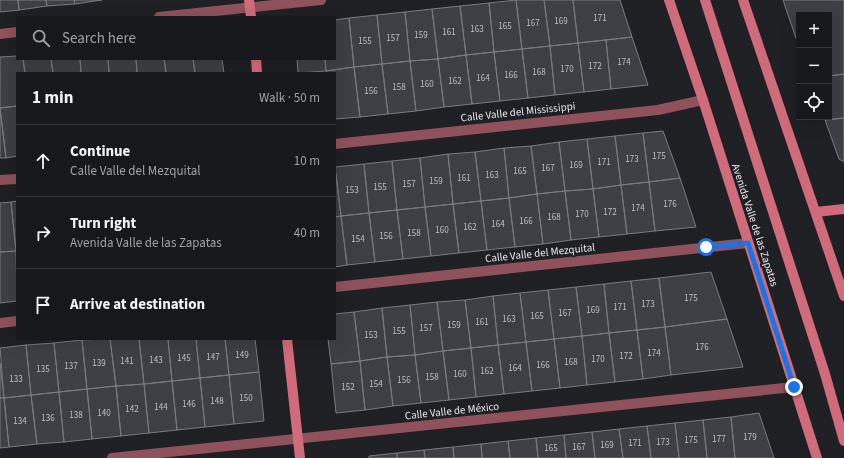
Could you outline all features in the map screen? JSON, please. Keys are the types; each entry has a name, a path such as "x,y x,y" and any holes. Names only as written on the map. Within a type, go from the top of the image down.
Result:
{"main road":[{"name":"Avenida Valle de las Zapatas","path":"669,0 703,100 817,458"},
{"name":"Avenida Valle de las Zapatas","path":"705,0 825,374 844,441"},
{"path":"743,0 844,296"},
{"path":"256,60 257,72"},
{"path":"816,212 844,209"},
{"path":"287,340 300,458"},
{"name":"Avenida Valle de las Zapatas","path":"825,374 844,414"}],"street":[{"path":"169,16 321,0"},
{"path":"0,34 16,32"},
{"name":"Calle Valle del Mississippi","path":"336,144 658,110 703,100"},
{"path":"0,180 16,178"},
{"name":"Calle Valle del Mezquital","path":"336,287 748,243"},
{"path":"0,322 16,321"},
{"name":"Calle Valle de México","path":"112,458 794,387"}],"building":[{"path":"0,0 18,0 19,10 0,12"},
{"path":"18,0 46,0 47,6 19,10"},
{"path":"46,0 74,0 75,4 47,6"},
{"path":"74,0 102,0 75,4"},
{"path":"516,0 544,0 550,46 522,49"},
{"path":"516,0 522,49 494,52 489,3"},
{"path":"544,0 573,0 578,43 550,46"},
{"path":"573,0 620,0 632,37 578,43"},
{"path":"783,0 844,0 844,74 832,76 832,12 796,12 796,38"},
{"path":"489,3 494,52 466,55 460,6"},
{"path":"460,6 466,55 438,59 432,9"},
{"path":"432,9 438,59 410,61 405,12"},
{"path":"405,12 410,61 382,64 377,15"},
{"path":"377,15 382,64 354,67 349,18"},
{"path":"349,18 354,67 326,71 325,60 336,60 336,20"},
{"path":"632,37 648,85 611,89 606,40"},
{"path":"606,40 611,89 584,92 578,43"},
{"path":"578,43 584,92 555,95 550,46"},
{"path":"550,46 555,95 528,98 522,49"},
{"path":"522,49 528,98 500,101 494,52"},
{"path":"494,52 500,101 472,104 466,55"},
{"path":"466,55 472,104 444,107 438,59"},
{"path":"16,56 16,60 23,60 25,72 16,72 16,106 0,108 0,57"},
{"path":"438,59 444,107 416,111 410,61"},
{"path":"23,60 51,60 53,72 25,72"},
{"path":"51,60 80,60 81,72 53,72"},
{"path":"80,60 108,60 109,72 81,72"},
{"path":"108,60 136,60 137,72 109,72"},
{"path":"136,60 164,60 166,72 137,72"},
{"path":"164,60 193,60 195,72 166,72"},
{"path":"193,60 222,60 224,72 195,72"},
{"path":"297,60 325,60 326,71 298,72"},
{"path":"410,61 416,111 388,114 382,64"},
{"path":"382,64 388,114 360,117 354,67"},
{"path":"354,67 360,117 336,119 336,72 326,71"},
{"path":"844,74 844,118 832,119 832,76"},
{"path":"16,106 16,156 6,158 0,108"},
{"path":"0,108 6,158 0,158"},
{"path":"844,118 844,162 839,159 825,120"},
{"path":"663,131 680,178 649,182 643,133"},
{"path":"643,133 649,182 621,185 615,136"},
{"path":"615,136 621,185 593,189 587,139"},
{"path":"587,139 593,189 565,191 559,142"},
{"path":"559,142 565,191 537,194 531,146"},
{"path":"531,146 537,194 509,198 504,148"},
{"path":"504,148 509,198 481,201 475,152"},
{"path":"475,152 481,201 453,204 448,154"},
{"path":"448,154 453,204 425,207 420,158"},
{"path":"420,158 425,207 397,210 392,161"},
{"path":"392,161 397,210 369,213 364,164"},
{"path":"364,164 369,213 341,216 336,167"},
{"path":"336,175 341,216 336,217"},
{"path":"680,178 696,227 655,231 649,182"},
{"path":"649,182 655,231 627,234 621,185"},
{"path":"621,185 627,234 599,237 593,189"},
{"path":"593,189 599,237 571,240 565,191"},
{"path":"565,191 571,240 543,244 537,194"},
{"path":"537,194 543,244 515,247 509,198"},
{"path":"509,198 515,247 487,250 481,201"},
{"path":"16,201 16,251 11,202"},
{"path":"481,201 487,250 459,253 453,204"},
{"path":"11,202 16,251 0,252 0,203"},
{"path":"453,204 459,253 431,256 425,207"},
{"path":"425,207 431,256 403,259 397,210"},
{"path":"397,210 403,259 375,262 369,213"},
{"path":"369,213 375,262 347,265 341,216"},
{"path":"341,216 347,265 336,267 336,217"},
{"path":"16,251 16,301 0,303 0,252"},
{"path":"711,272 727,319 665,327 659,278"},
{"path":"659,278 665,327 637,330 631,281"},
{"path":"631,281 637,330 609,333 604,284"},
{"path":"604,284 609,333 582,336 576,287"},
{"path":"576,287 582,336 554,339 548,290"},
{"path":"548,290 554,339 526,342 520,293"},
{"path":"520,293 526,342 498,345 493,296"},
{"path":"493,296 498,345 471,348 465,300"},
{"path":"465,300 471,348 443,351 437,302"},
{"path":"437,302 443,351 415,355 410,305"},
{"path":"410,305 415,355 387,357 382,308"},
{"path":"382,308 387,357 360,361 354,312"},
{"path":"354,312 360,361 331,364 328,340 336,340 336,314"},
{"path":"727,319 743,367 671,375 665,327"},
{"path":"665,327 671,375 643,379 637,330"},
{"path":"637,330 643,379 615,382 609,333"},
{"path":"609,333 615,382 587,385 582,336"},
{"path":"582,336 587,385 560,388 554,339"},
{"path":"554,339 560,388 532,391 526,342"},
{"path":"82,340 110,340 116,386 87,389"},
{"path":"82,340 87,389 59,392 54,343"},
{"path":"110,340 139,340 144,384 116,386"},
{"path":"139,340 168,340 172,381 144,384"},
{"path":"168,340 196,340 200,378 172,381"},
{"path":"196,340 225,340 229,375 200,378"},
{"path":"225,340 255,340 259,372 229,375"},
{"path":"526,342 532,391 504,394 498,345"},
{"path":"54,343 59,392 31,395 26,345"},
{"path":"26,345 31,395 4,398 0,348"},
{"path":"498,345 504,394 476,397 471,348"},
{"path":"471,348 476,397 449,400 443,351"},
{"path":"443,351 449,400 421,403 415,355"},
{"path":"415,355 421,403 393,406 387,357"},
{"path":"387,357 393,406 365,410 360,361"},
{"path":"360,361 365,410 336,413 331,364"},
{"path":"0,363 4,398 0,398"},
{"path":"259,372 264,421 234,424 229,375"},
{"path":"229,375 234,424 205,427 200,378"},
{"path":"200,378 205,427 177,430 172,381"},
{"path":"172,381 177,430 149,433 144,384"},
{"path":"144,384 149,433 121,436 116,386"},
{"path":"116,386 121,436 92,439 87,389"},
{"path":"87,389 92,439 64,442 59,392"},
{"path":"59,392 64,442 37,444 31,395"},
{"path":"31,395 37,444 9,447 4,398"},
{"path":"0,398 4,398 9,447 0,448"},
{"path":"759,413 774,458 735,458 731,417"},
{"path":"731,417 735,458 707,458 703,420"},
{"path":"703,420 707,458 679,458 675,423"},
{"path":"675,423 679,458 651,458 647,426"},
{"path":"647,426 651,458 623,458 619,429"},
{"path":"619,429 623,458 595,458 592,432"},
{"path":"592,432 595,458 566,458 564,435"},
{"path":"564,435 566,458 538,458 536,438"},
{"path":"536,438 538,458 510,458 508,441"},
{"path":"508,441 510,458 482,458 481,444"},
{"path":"481,444 482,458 454,458 453,447"},
{"path":"453,447 454,458 425,458 424,450"},
{"path":"424,450 425,458 397,458 397,453"},
{"path":"397,453 397,458 369,458 369,456"}],"route":[{"path":"706,247 748,243 794,387"}]}
